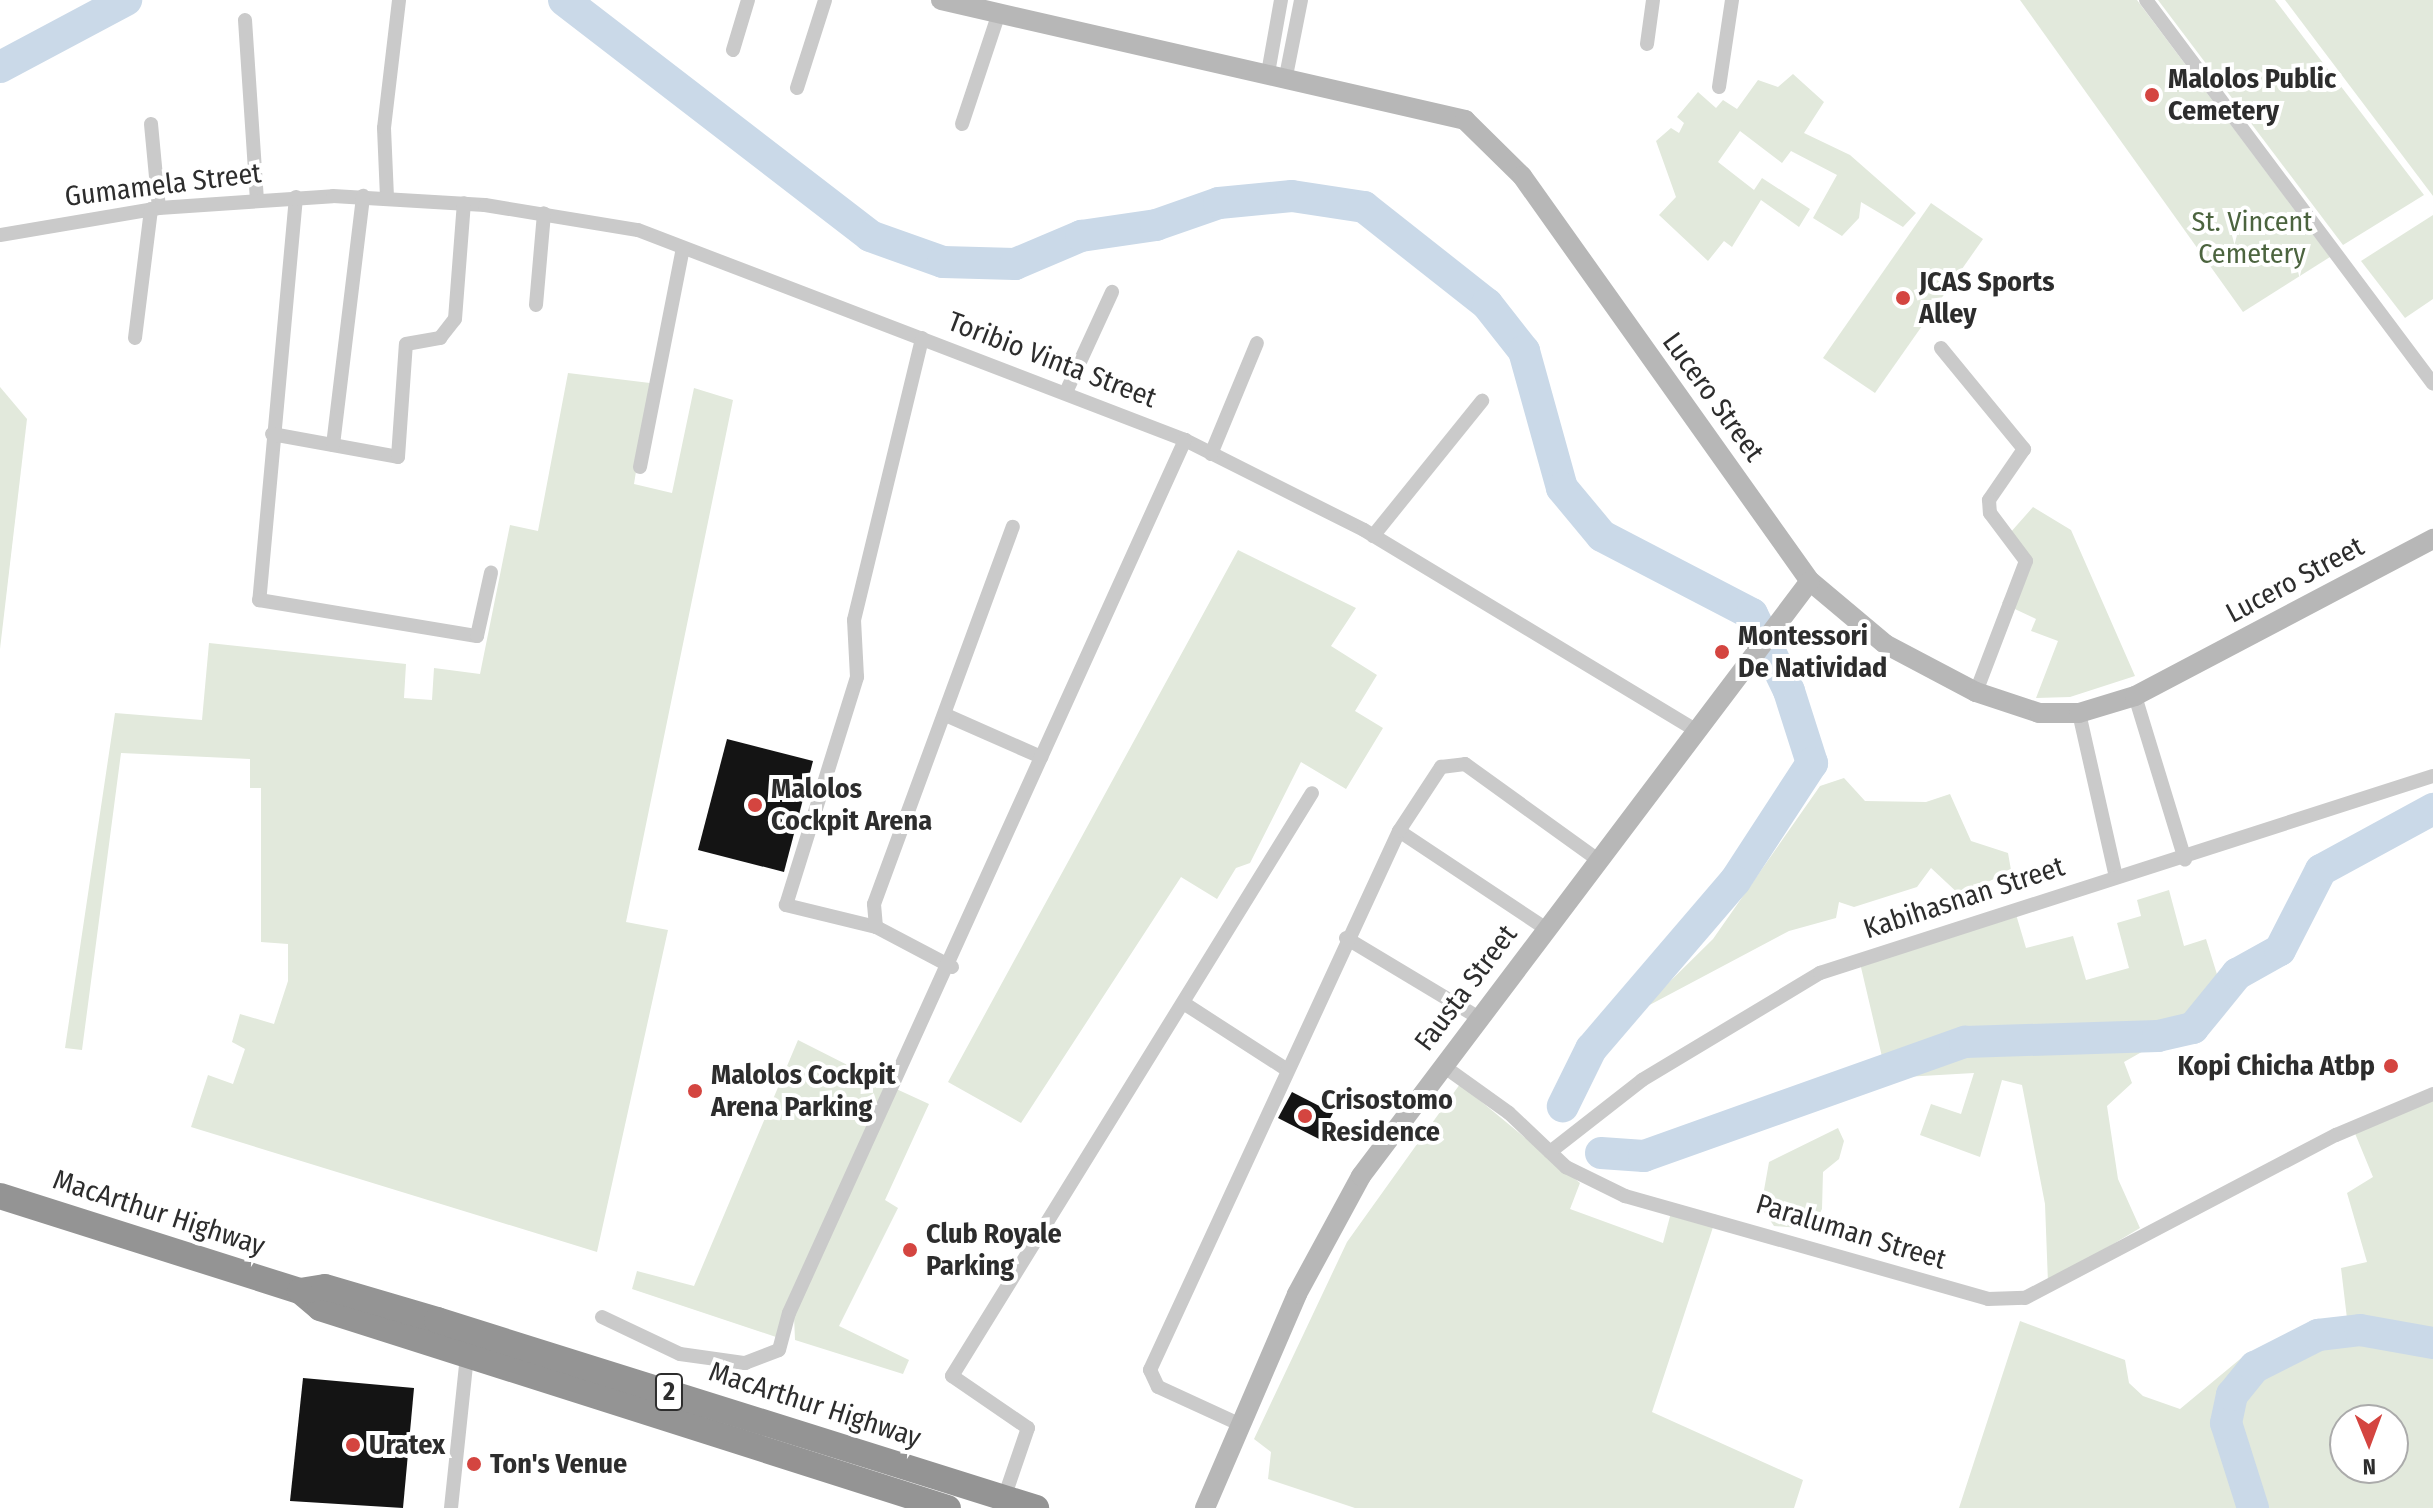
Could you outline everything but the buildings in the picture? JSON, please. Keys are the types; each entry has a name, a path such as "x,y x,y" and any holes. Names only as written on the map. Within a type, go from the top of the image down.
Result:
{"highway":[{"name":"MacArthur Highway","path":"0,1196 300,1291 320,1308 467,1355 894,1477 1004,1498 1036,1508"},
{"name":"MacArthur Highway","path":"300,1291 325,1287 367,1299 894,1477 948,1508"}],"street":[{"path":"387,197 384,128 399,0"},
{"path":"733,50 748,0"},
{"path":"797,88 825,0"},
{"name":"Lucero Street","path":"941,0 1424,106 1465,120 1493,141 1810,581 1885,644 1976,692 2039,713 2079,713 2135,696 2433,539"},
{"path":"1277,74 1281,0"},
{"path":"1277,74 1301,0"},
{"path":"1647,44 1653,0"},
{"path":"1719,87 1732,0"},
{"path":"2146,0 2433,383"},
{"path":"962,124 999,13"},
{"path":"245,20 257,199"},
{"path":"135,338 155,209 151,124"},
{"name":"Toribio Vinta Street","path":"333,196 464,203 608,222 1067,390 1185,440 1373,536 1696,730"},
{"name":"Gumamela Street","path":"0,235 155,209 257,199 333,196"},
{"path":"333,445 363,196"},
{"path":"296,197 259,600 477,636 491,573"},
{"path":"272,434 398,457 406,344 440,338 455,319 464,203"},
{"path":"536,305 544,213"},
{"path":"640,467 683,248"},
{"path":"1067,390 1112,292"},
{"path":"922,338 854,620 857,677 786,905 876,927 952,967"},
{"path":"1211,454 1257,343"},
{"path":"1941,348 2024,449 1989,500 1990,513 2026,561 1976,692"},
{"path":"1373,536 1482,401"},
{"path":"602,1317 680,1354 745,1363 779,1350 789,1313 952,967 1041,757 1185,440"},
{"path":"876,927 874,904 948,716 1013,527"},
{"name":"Fausta Street","path":"1205,1508 1239,1424 1361,1176 1696,730 1780,613 1810,581"},
{"path":"2135,696 2185,860"},
{"path":"2079,713 2116,877"},
{"path":"948,716 1041,757"},
{"path":"1239,1424 1158,1387 1150,1370 1346,938 1399,831 1441,767 1465,764 1598,860"},
{"name":"Kabihasnan Street","path":"1550,1152 1642,1080 1820,973 2116,877 2185,860 2433,776"},
{"path":"1004,1498 1028,1428 952,1376 1185,1004 1312,793"},
{"path":"1399,831 1545,928"},
{"path":"1346,938 1479,1018"},
{"path":"1185,1004 1286,1069"},
{"name":"Paraluman Street","path":"1442,1065 1550,1152 1625,1196 1744,1225 1857,1267 1988,1299 2025,1298 2336,1135 2433,1094"},
{"path":"451,1508 467,1355"}],"green space":[{"name":"St. Vincent Cemetery","path":"2020,0 2137,0 2330,257 2243,312"},
{"path":"2158,0 2275,0 2424,195 2343,245"},
{"path":"2285,0 2433,0 2433,196"},
{"path":"1793,74 1824,102 1804,133 1850,155 1916,213 1903,227 1861,202 1859,218 1842,236 1813,218 1837,175 1791,151 1782,163 1740,131 1718,162 1754,190 1762,178 1810,209 1799,227 1761,200 1732,247 1724,241 1708,261 1659,215 1676,197 1656,141 1671,128 1679,133 1684,123 1677,117 1698,92 1716,108 1723,100 1737,109 1758,80 1778,87"},
{"name":"JCAS Sports Alley","path":"1931,203 1983,239 1875,393 1823,358"},
{"path":"2433,215 2433,299 2405,318 2361,261"},
{"path":"568,373 650,383 634,484 672,493 694,388 733,400 626,922 668,930 597,1252 191,1127 208,1075 233,1084 245,1049 232,1042 240,1014 274,1024 288,981 288,944 261,942 261,788 250,788 250,759 121,753 82,1050 65,1048 115,713 202,720 209,643 406,664 404,698 432,700 434,668 480,674 510,525 538,531"},
{"path":"0,387 27,419 0,649"},
{"path":"2033,507 2071,530 2135,676 2070,697 2036,698 2058,641 2031,631 2036,619 2002,603 2027,557 2010,533"},
{"path":"1238,550 1356,608 1331,646 1377,675 1355,711 1383,728 1346,789 1301,762 1250,863 1236,868 1217,899 1181,877 1021,1123 948,1082"},
{"path":"1844,778 1865,801 1926,802 1950,794 1971,841 2008,853 2011,870 1961,896 1931,868 1917,887 1854,907 1839,902 1836,918 1789,931 1642,1009 1713,939 1820,786"},
{"path":"2169,890 2184,946 2206,939 2220,984 2191,1024 2124,1062 2132,1083 2107,1106 2118,1179 2140,1228 2048,1283 2045,1204 2022,1085 2002,1080 1980,1157 1920,1135 1931,1104 1961,1114 1974,1073 1887,1078 1860,963 2015,911 2026,948 2073,936 2086,980 2129,968 2117,923 2141,916 2137,900"},
{"path":"798,1040 887,1085 776,1337 632,1289 637,1271 694,1286"},
{"path":"1460,1084 1580,1183 1570,1209 1663,1243 1673,1205 1717,1215 1652,1412 1803,1480 1794,1508 1355,1508 1268,1479 1271,1452 1254,1439 1347,1242"},
{"path":"892,1087 929,1104 885,1200 898,1208 839,1326 909,1360 903,1374 795,1340 794,1316"},
{"path":"2433,1099 2433,1508 1959,1508 2020,1321 2125,1360 2129,1383 2143,1396 2180,1409 2245,1355 2348,1327 2341,1268 2367,1262 2347,1193 2373,1177 2354,1131"},
{"path":"1838,1128 1844,1141 1839,1159 1823,1172 1822,1209 1812,1229 1774,1226 1761,1207 1769,1162"}],"waterway":[{"path":"0,67 126,0"},
{"path":"564,0 870,236 943,262 1015,264 1081,236 1156,225 1219,203 1292,196 1364,207 1487,304 1524,351 1562,488 1602,536 1752,614 1789,691 1812,763 1735,881 1591,1049 1563,1106"},
{"path":"1601,1153 1644,1156 1965,1042 2158,1036 2193,1028 2237,974 2280,950 2321,870 2433,809"},
{"path":"2253,1508 2226,1423 2232,1395 2255,1367 2318,1335 2360,1330 2433,1343"}],"place":[{"name":"Malolos Public Cemetery","path":"2152,95"},
{"name":"JCAS Sports Alley","path":"1903,298"},
{"name":"Montessori De Natividad","path":"1722,652"},
{"name":"Malolos Cockpit Arena","path":"755,805"},
{"name":"Kopi Chicha Atbp","path":"2391,1066"},
{"name":"Malolos Cockpit Arena Parking","path":"695,1091"},
{"name":"Crisostomo Residence","path":"1305,1116"},
{"name":"Club Royale Parking","path":"910,1250"},
{"name":"Uratex","path":"353,1445"},
{"name":"Ton's Venue","path":"474,1464"}]}
